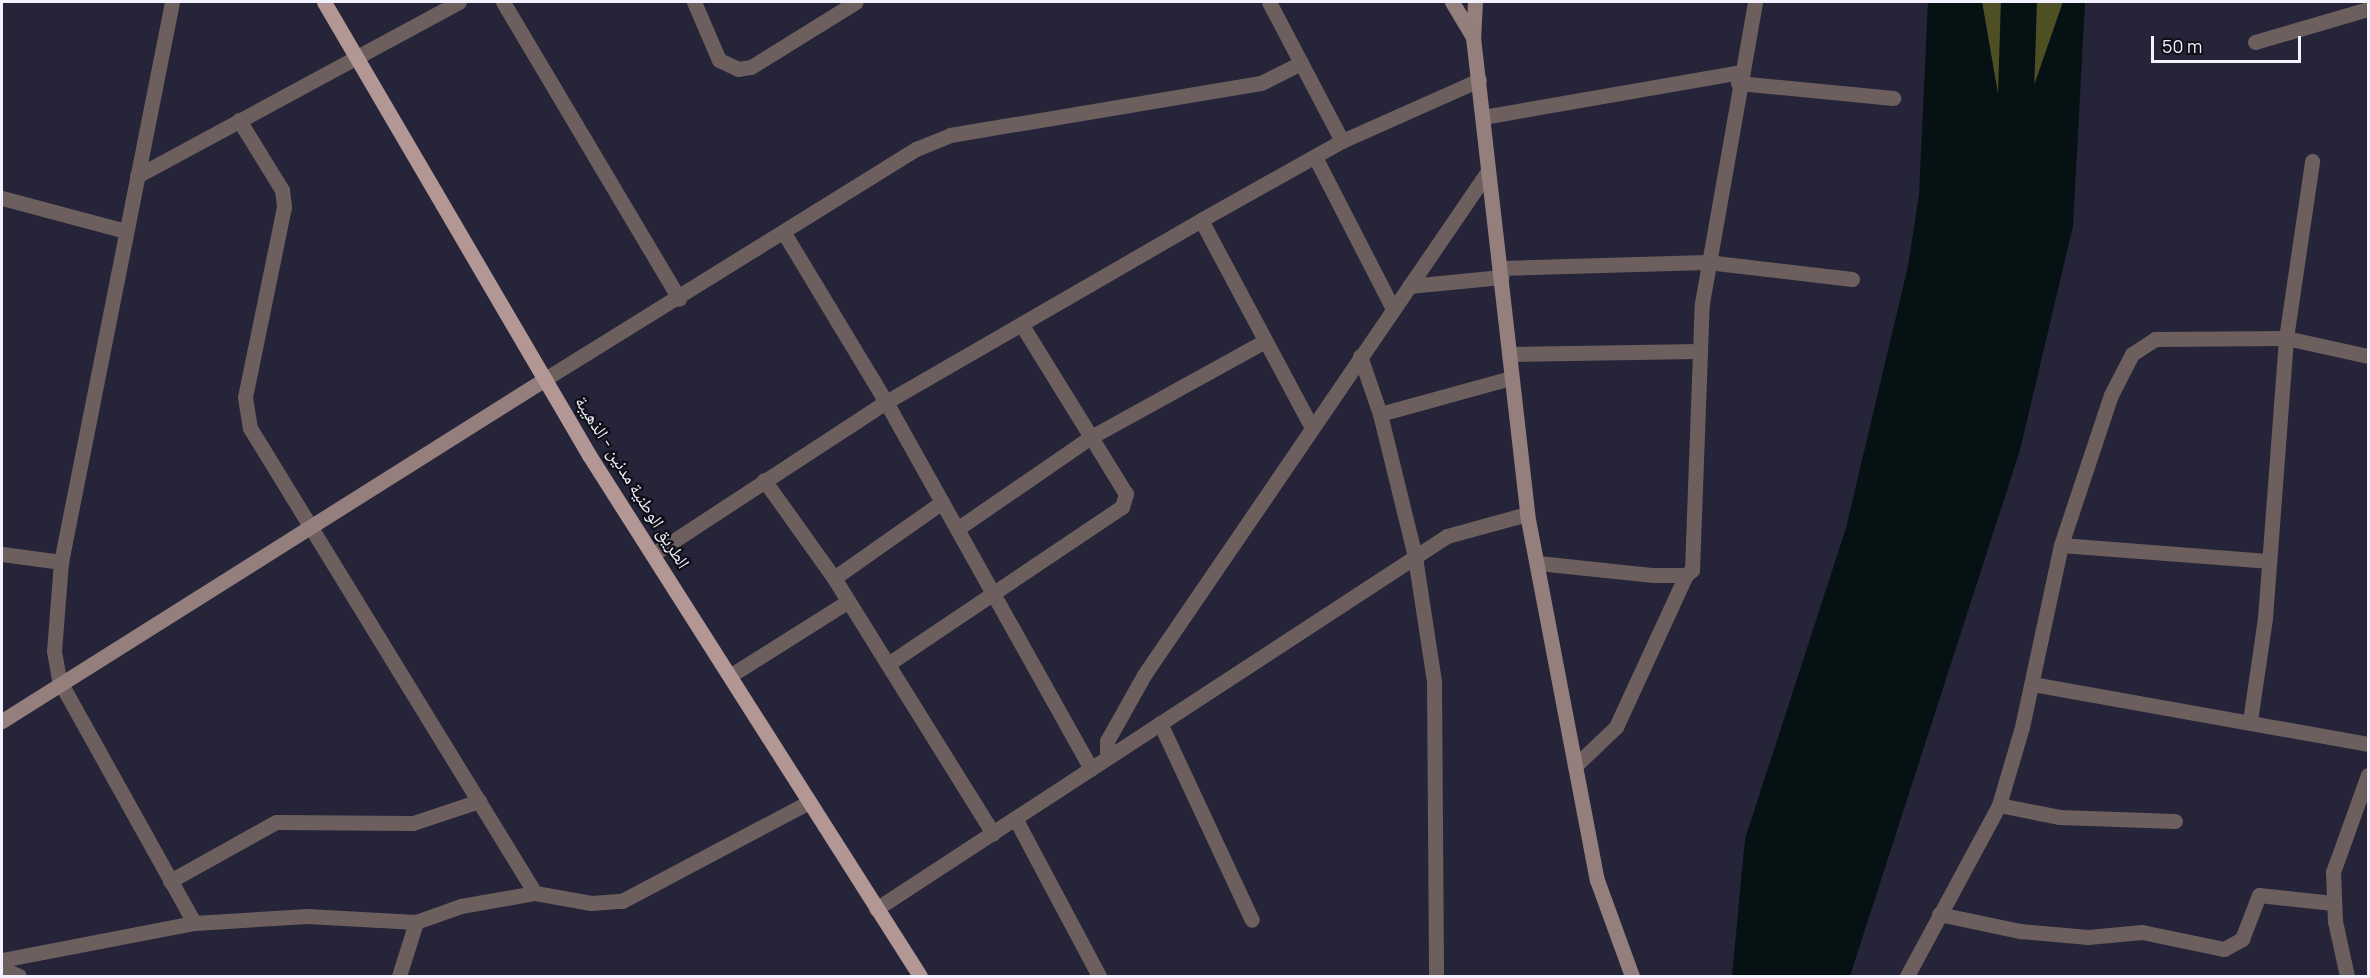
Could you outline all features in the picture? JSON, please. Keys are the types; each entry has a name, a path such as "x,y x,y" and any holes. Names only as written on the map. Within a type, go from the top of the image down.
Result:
{"main road":[{"name":"الطريق الوطنية مدنين - الذهيبة","path":"324,2 354,57 545,379 920,976"}],"street":[{"path":"172,2 61,562 54,616 59,680 194,923"},
{"path":"137,176 459,2"},
{"path":"503,2 679,299"},
{"path":"694,2 719,60 738,69 751,67 856,2"},
{"path":"1269,2 1342,141"},
{"path":"1452,2 1473,37"},
{"path":"1475,2 1473,37 1502,273 1511,378 1527,514 1597,880 1632,976"},
{"path":"1575,766 1616,727 1686,575 1695,562 1699,351 1707,262 1739,77 1750,45 1755,2"},
{"path":"2255,42 2368,9"},
{"path":"2,721 59,680 545,379 679,299 916,149 950,135 1261,83 1301,63"},
{"path":"1483,117 1739,77 1893,98"},
{"path":"655,553 886,402 1023,327 1201,220 1342,141 1479,80"},
{"path":"239,120 282,190 284,207 245,414 535,893"},
{"path":"1315,157 1393,309"},
{"path":"2250,721 2267,561 2286,338 2312,160"},
{"path":"1107,758 1107,741 1123,709 1311,426 1488,171"},
{"path":"2,198 126,231"},
{"path":"1201,220 1311,426"},
{"path":"784,233 886,402 1091,769"},
{"path":"1409,286 1502,273 1707,262 1852,279"},
{"path":"888,664 992,591 1122,507 1126,494 1023,327"},
{"path":"1907,976 1999,805 2032,684 2061,545 2084,464 2132,354 2155,339 2286,338 2368,356"},
{"path":"957,529 1091,437 1265,341"},
{"path":"1509,354 1699,351"},
{"path":"1360,357 1380,414 1415,557 1438,719 1436,976"},
{"path":"1380,414 1511,378"},
{"path":"764,480 834,578 993,833"},
{"path":"834,578 942,502"},
{"path":"876,909 1447,536 1527,514"},
{"path":"2061,545 2267,561"},
{"path":"2,554 61,562"},
{"path":"1538,562 1686,575"},
{"path":"731,675 847,602"},
{"path":"2032,684 2250,721 2368,744"},
{"path":"1161,723 1252,920"},
{"path":"2348,976 2333,903 2334,857 2368,775"},
{"path":"170,881 276,822 413,823 479,801"},
{"path":"2,960 194,923 307,916 416,922 461,906 535,893 591,903 622,901 809,802"},
{"path":"1999,805 2059,818 2175,821"},
{"path":"1015,818 1099,976"},
{"path":"1939,914 2060,936 2152,933 2224,949 2242,939 2259,895 2333,903"},
{"path":"399,976 416,922"},
{"path":"2,969 19,976"}],"green space":[{"path":"1982,2 2063,2 2015,141 1999,100"}],"shaded area":[{"path":"1928,2 1982,2 1999,100 2015,140 2063,2 2085,2 2073,226 2020,450 1850,976 1732,976 1745,839 1846,528 1908,266 1919,195"}],"waterway":[{"path":"2013,190 2019,2"}]}
